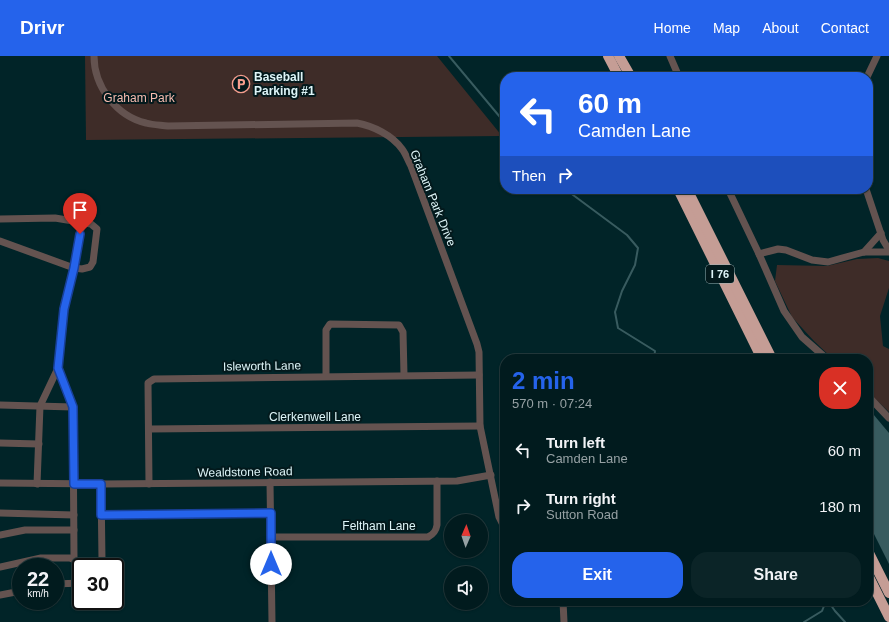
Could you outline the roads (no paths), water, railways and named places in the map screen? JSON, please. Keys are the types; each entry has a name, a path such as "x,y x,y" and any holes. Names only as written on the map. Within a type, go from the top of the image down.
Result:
{"highway":[{"path":"608,56 616,72"},
{"path":"619,56 628,72"},
{"name":"I 76","path":"680,194 760,354"},
{"name":"I 76","path":"690,194 770,354"},
{"path":"873,561 889,593"},
{"path":"873,585 889,617"}],"street":[{"name":"Graham Park Drive","path":"94,56 96,75 100,86 110,100 127,115 145,123 168,126 357,123 369,125 387,135 402,149 411,166 477,344 480,426 500,519"},
{"path":"670,56 678,72"},
{"path":"869,72 876,56"},
{"path":"730,194 784,311 802,337 821,354"},
{"path":"759,254 778,249 786,250 812,260 828,262 864,252 889,251 868,194"},
{"path":"0,220 55,218 91,224 97,229 92,262 90,267 82,269 74,268 0,241"},
{"path":"37,484 40,406 58,368 64,309 74,268 82,222"},
{"path":"864,252 872,245 881,233"},
{"path":"326,376 326,330 330,324 399,324 403,332 404,375"},
{"path":"58,368 73,407 74,558"},
{"name":"Isleworth Lane","path":"149,484 148,382 154,379 479,375"},
{"path":"873,401 889,418"},
{"path":"0,405 73,407"},
{"name":"Clerkenwell Lane","path":"149,429 480,426"},
{"path":"0,442 39,444"},
{"name":"Wealdstone Road","path":"0,483 149,484 436,481 470,480 491,475"},
{"name":"Feltham Lane","path":"271,537 428,537 433,535 437,525 436,481"},
{"path":"270,482 272,622"},
{"path":"101,484 102,558"},
{"path":"0,513 74,515"},
{"path":"101,515 271,513"},
{"path":"0,535 25,530 74,530"},
{"path":"0,567 41,558 72,558"},
{"path":"0,595 12,593"},
{"path":"563,606 564,622"}],"waterway":[{"path":"449,56 500,117"},
{"path":"572,194 627,235 638,248 635,265 622,291 615,312 618,328 655,351 655,354"},
{"path":"804,622 822,611 824,606"},
{"path":"832,606 845,622"}],"place":[{"name":"Baseball Parking #1","path":"241,84"}],"park label":[{"name":"Graham Park","path":"139,98"}]}
